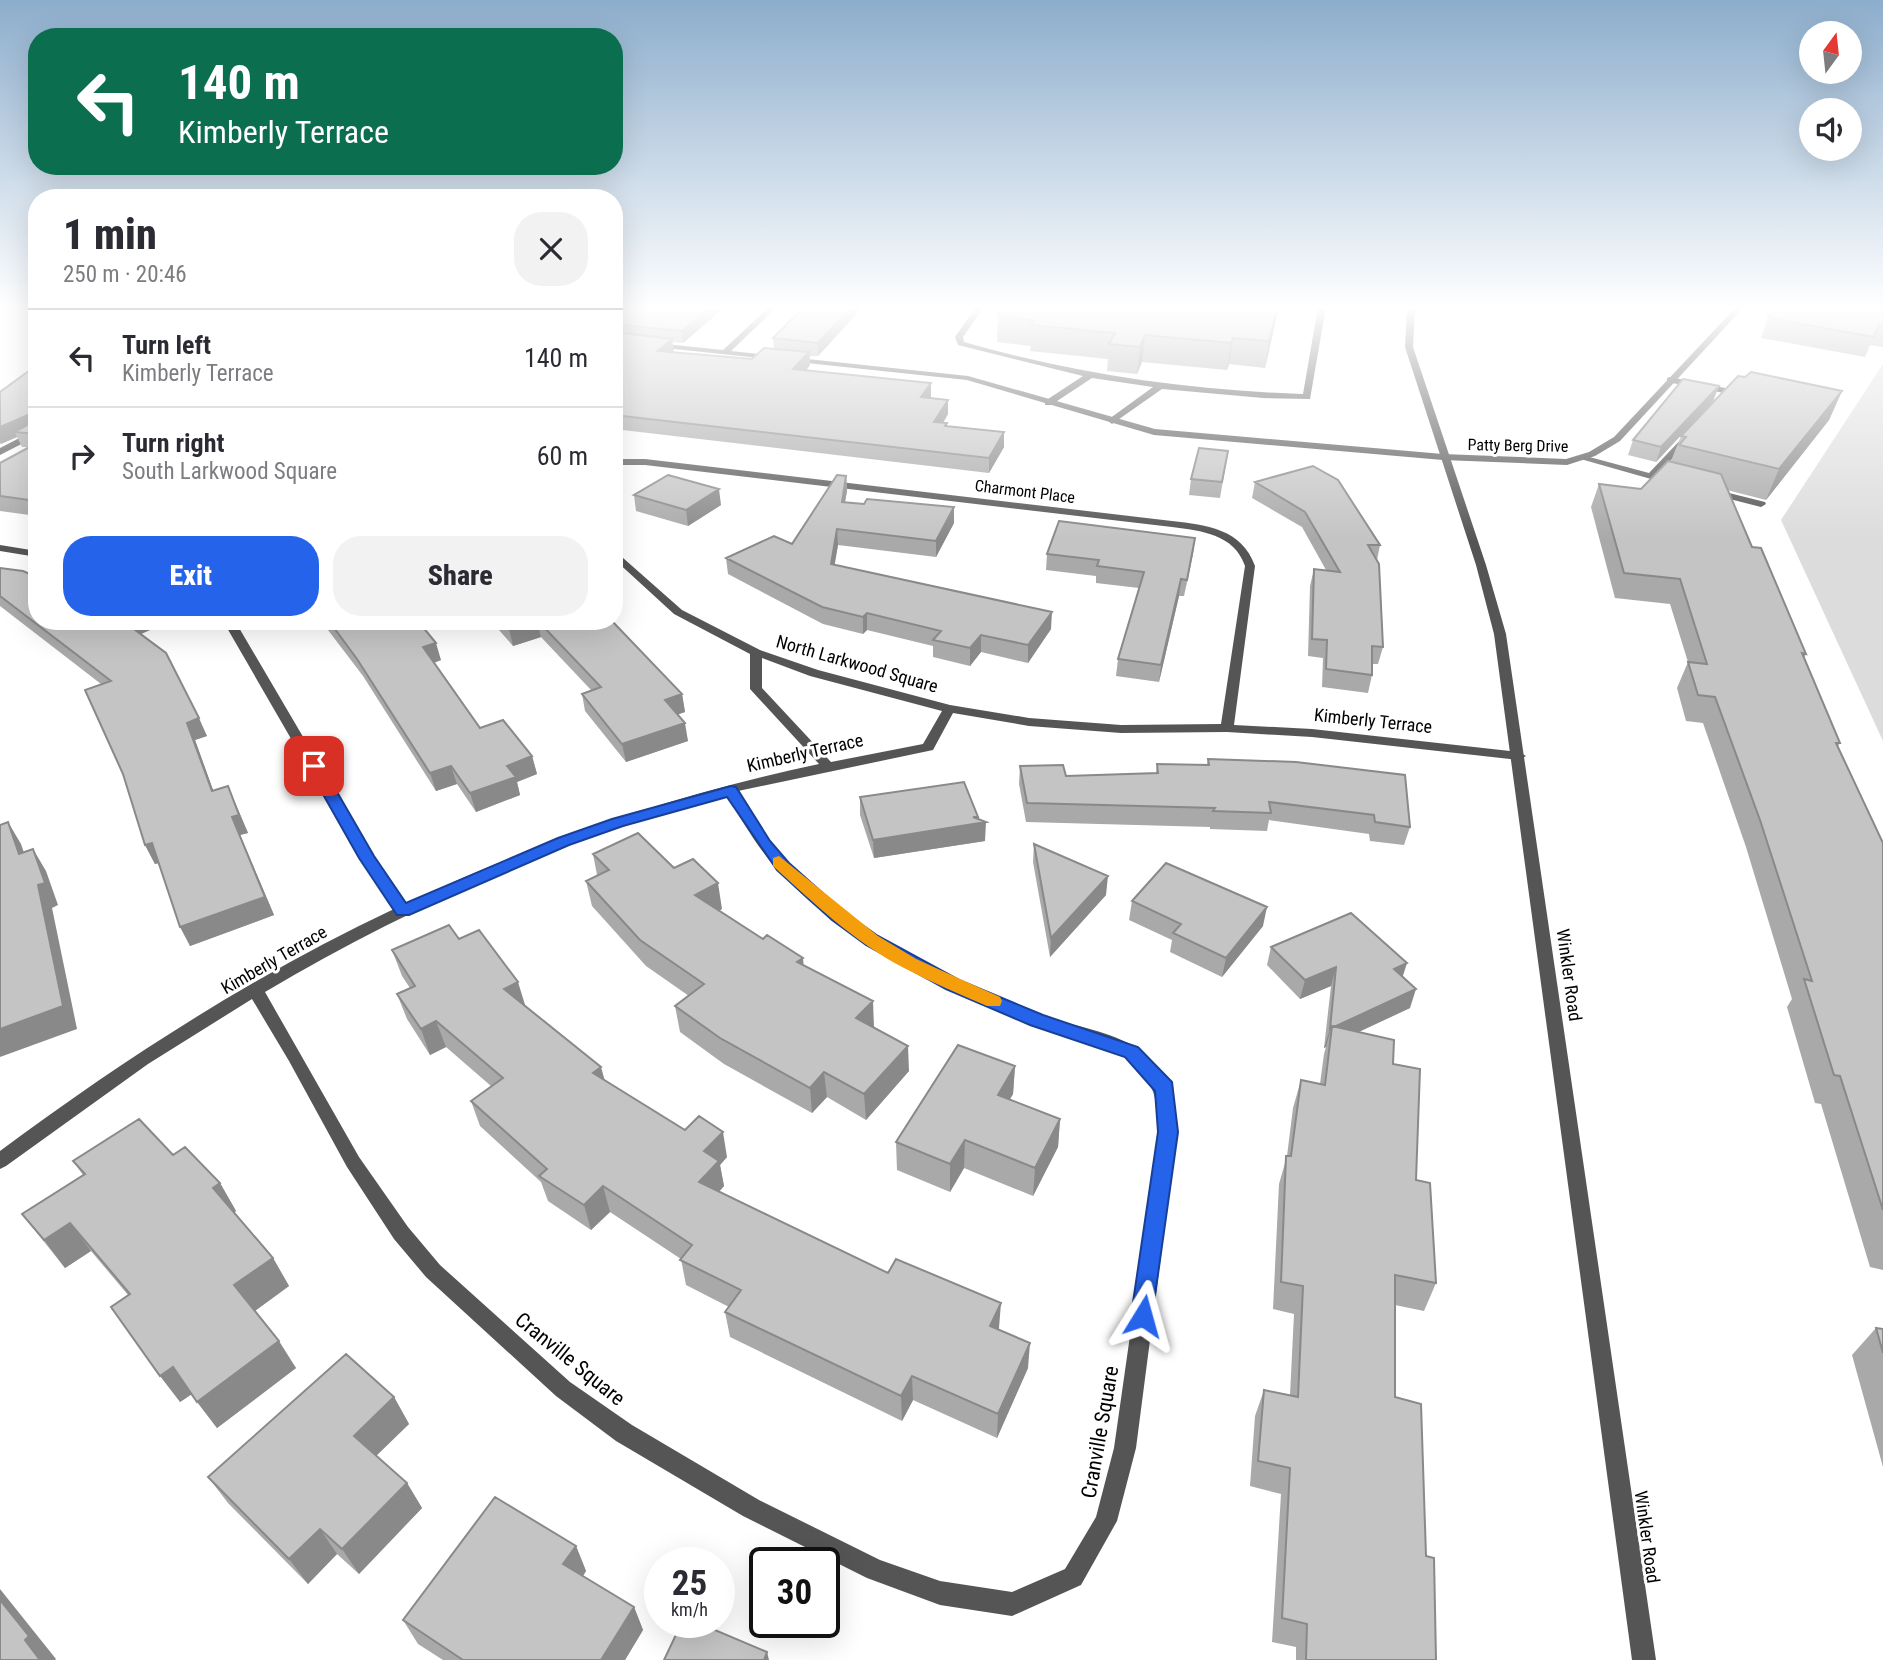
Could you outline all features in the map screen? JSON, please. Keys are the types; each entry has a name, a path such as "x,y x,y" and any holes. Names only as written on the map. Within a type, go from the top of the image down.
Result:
{"street":[{"name":"Patty Berg Drive","path":"989,384 1154,432 1443,457 1567,463 1617,439 1666,384"},
{"path":"1048,403 1076,384"},
{"path":"1158,384 1307,397 1309,384"},
{"name":"Winkler Road","path":"1421,384 1481,565 1500,634 1644,1660"},
{"path":"1692,384 1743,395"},
{"path":"1112,421 1162,385"},
{"path":"1712,411 1730,392"},
{"path":"1651,476 1695,429"},
{"path":"0,452 28,437"},
{"path":"1582,458 1663,479"},
{"name":"Charmont Place","path":"623,462 645,462 1172,524 1203,528 1231,537 1247,552 1250,566 1227,728"},
{"path":"1700,488 1761,504"},
{"path":"0,548 28,553"},
{"name":"North Larkwood Square","path":"623,561 678,612 756,652 814,673 949,709"},
{"path":"234,630 367,858 403,911"},
{"name":"North Larkwood Square","path":"756,652 756,689 828,765"},
{"name":"Kimberly Terrace","path":"0,1161 134,1066 256,991 403,911 617,822 828,765 928,747 949,709 1029,722 1121,729 1227,728 1312,733 1519,756"},
{"name":"Cranville Square","path":"256,991 353,1163 401,1233 433,1271 563,1389 624,1433 751,1508 876,1570 940,1593 1012,1604 1073,1577 1107,1521 1125,1448 1168,1132 1165,1088 1132,1052 1036,1020 952,984 872,940 838,916 783,867 731,791"}],"shaded area":[{"path":"1870,384 1883,384 1883,741 1781,520"}],"building":[{"path":"10,384 28,384 28,415 0,427 0,392"},
{"path":"623,384 930,384 921,397 948,400 934,422 947,423 945,426 1004,432 989,458 623,416"},
{"path":"1679,384 1719,386 1661,447 1633,440"},
{"path":"1730,384 1811,384 1842,391 1779,469 1679,445 1686,437 1681,436"},
{"path":"28,425 28,433 15,432"},
{"path":"28,448 28,500 0,496 0,463"},
{"path":"1199,448 1228,451 1222,482 1191,479"},
{"path":"1668,461 1721,474 1752,547 1761,548 1840,743 1836,743 1883,843 1883,1210 1840,1076 1834,1075 1804,979 1812,981 1760,820 1715,697 1698,695 1688,662 1707,664 1680,579 1624,573 1599,484 1641,489"},
{"path":"1313,466 1338,480 1380,545 1368,545 1379,564 1383,647 1372,646 1372,675 1326,669 1327,640 1312,639 1314,569 1340,572 1305,512 1255,482"},
{"path":"668,475 719,489 686,510 634,495"},
{"path":"837,475 846,476 842,502 864,504 867,499 954,507 936,541 837,529 831,564 1052,612 1028,645 981,635 970,648 933,640 941,631 867,613 863,617 822,607 726,558 774,536 792,544"},
{"path":"1059,521 1195,538 1187,580 1181,579 1161,665 1118,659 1144,572 1097,566 1099,560 1047,554"},
{"path":"0,568 28,573 28,617 0,596"},
{"path":"44,630 135,630 166,653 199,718 187,723 212,791 228,786 239,815 232,817 265,897 180,927 152,843 145,845 123,774 85,690 111,681"},
{"path":"336,630 425,630 436,643 423,647 480,728 503,720 532,756 507,766 516,777 470,793 451,766 430,773"},
{"path":"547,630 621,630 682,694 665,700 685,723 622,744 582,694 601,687"},
{"path":"1208,759 1296,762 1405,775 1410,827 1375,822 1374,815 1269,802 1271,813 1213,811 1215,808 1027,803 1020,766 1063,765 1066,776 1158,773 1157,764 1209,765"},
{"path":"964,782 978,817 973,817 986,822 873,840 860,797"},
{"path":"8,822 19,854 33,849 45,883 38,885 63,1006 0,1029 0,825"},
{"path":"638,833 674,868 693,859 718,883 695,895 763,939 767,935 803,958 797,962 873,1001 856,1018 908,1046 864,1094 824,1072 810,1088 720,1038 675,1006 704,984 640,940 586,881 609,870 593,854"},
{"path":"1034,844 1108,876 1051,938"},
{"path":"1166,863 1267,907 1226,958 1173,933 1181,924 1132,901"},
{"path":"1351,913 1407,963 1394,969 1416,989 1330,1029 1336,967 1305,980 1271,947"},
{"path":"449,925 459,939 479,930 518,982 504,989 601,1067 593,1073 685,1130 699,1116 723,1132 704,1151 719,1161 699,1182 888,1273 896,1259 1001,1303 990,1326 1030,1343 998,1414 912,1376 901,1396 725,1312 741,1290 680,1260 692,1245 603,1186 584,1205 539,1176 547,1169 471,1101 503,1078 436,1021 421,1029 397,994 415,986 392,950"},
{"path":"1332,1026 1394,1040 1393,1064 1420,1069 1416,1180 1430,1183 1436,1283 1395,1275 1395,1397 1421,1404 1426,1556 1434,1558 1436,1660 1306,1660 1307,1624 1282,1618 1290,1468 1258,1461 1264,1390 1298,1397 1303,1286 1281,1282 1286,1156 1291,1156 1301,1080 1325,1085"},
{"path":"958,1045 1015,1066 998,1095 1060,1119 1035,1168 965,1140 950,1164 896,1142"},
{"path":"139,1119 173,1155 185,1147 220,1183 213,1188 273,1258 234,1285 279,1341 197,1402 173,1367 160,1376 111,1307 130,1294 70,1223 44,1240 22,1214 85,1174 73,1161"},
{"path":"1876,1328 1883,1329 1883,1353"},
{"path":"346,1354 394,1397 354,1436 407,1483 342,1549 320,1529 289,1559 208,1477"},
{"path":"495,1497 576,1546 563,1564 634,1607 601,1660 463,1660 403,1620"},
{"path":"0,1600 29,1636 25,1640 40,1660 0,1660"},
{"path":"674,1638 734,1638 767,1652 764,1660 664,1660"}],"slow traffic":[{"path":"779,862 838,916 872,940 909,963 993,1001"}],"route":[{"path":"314,766 367,858 403,911 509,864 617,822 731,791 783,867 838,916 872,940 909,963 952,984 1036,1020 1132,1052 1165,1088 1168,1132 1143,1316"}]}
